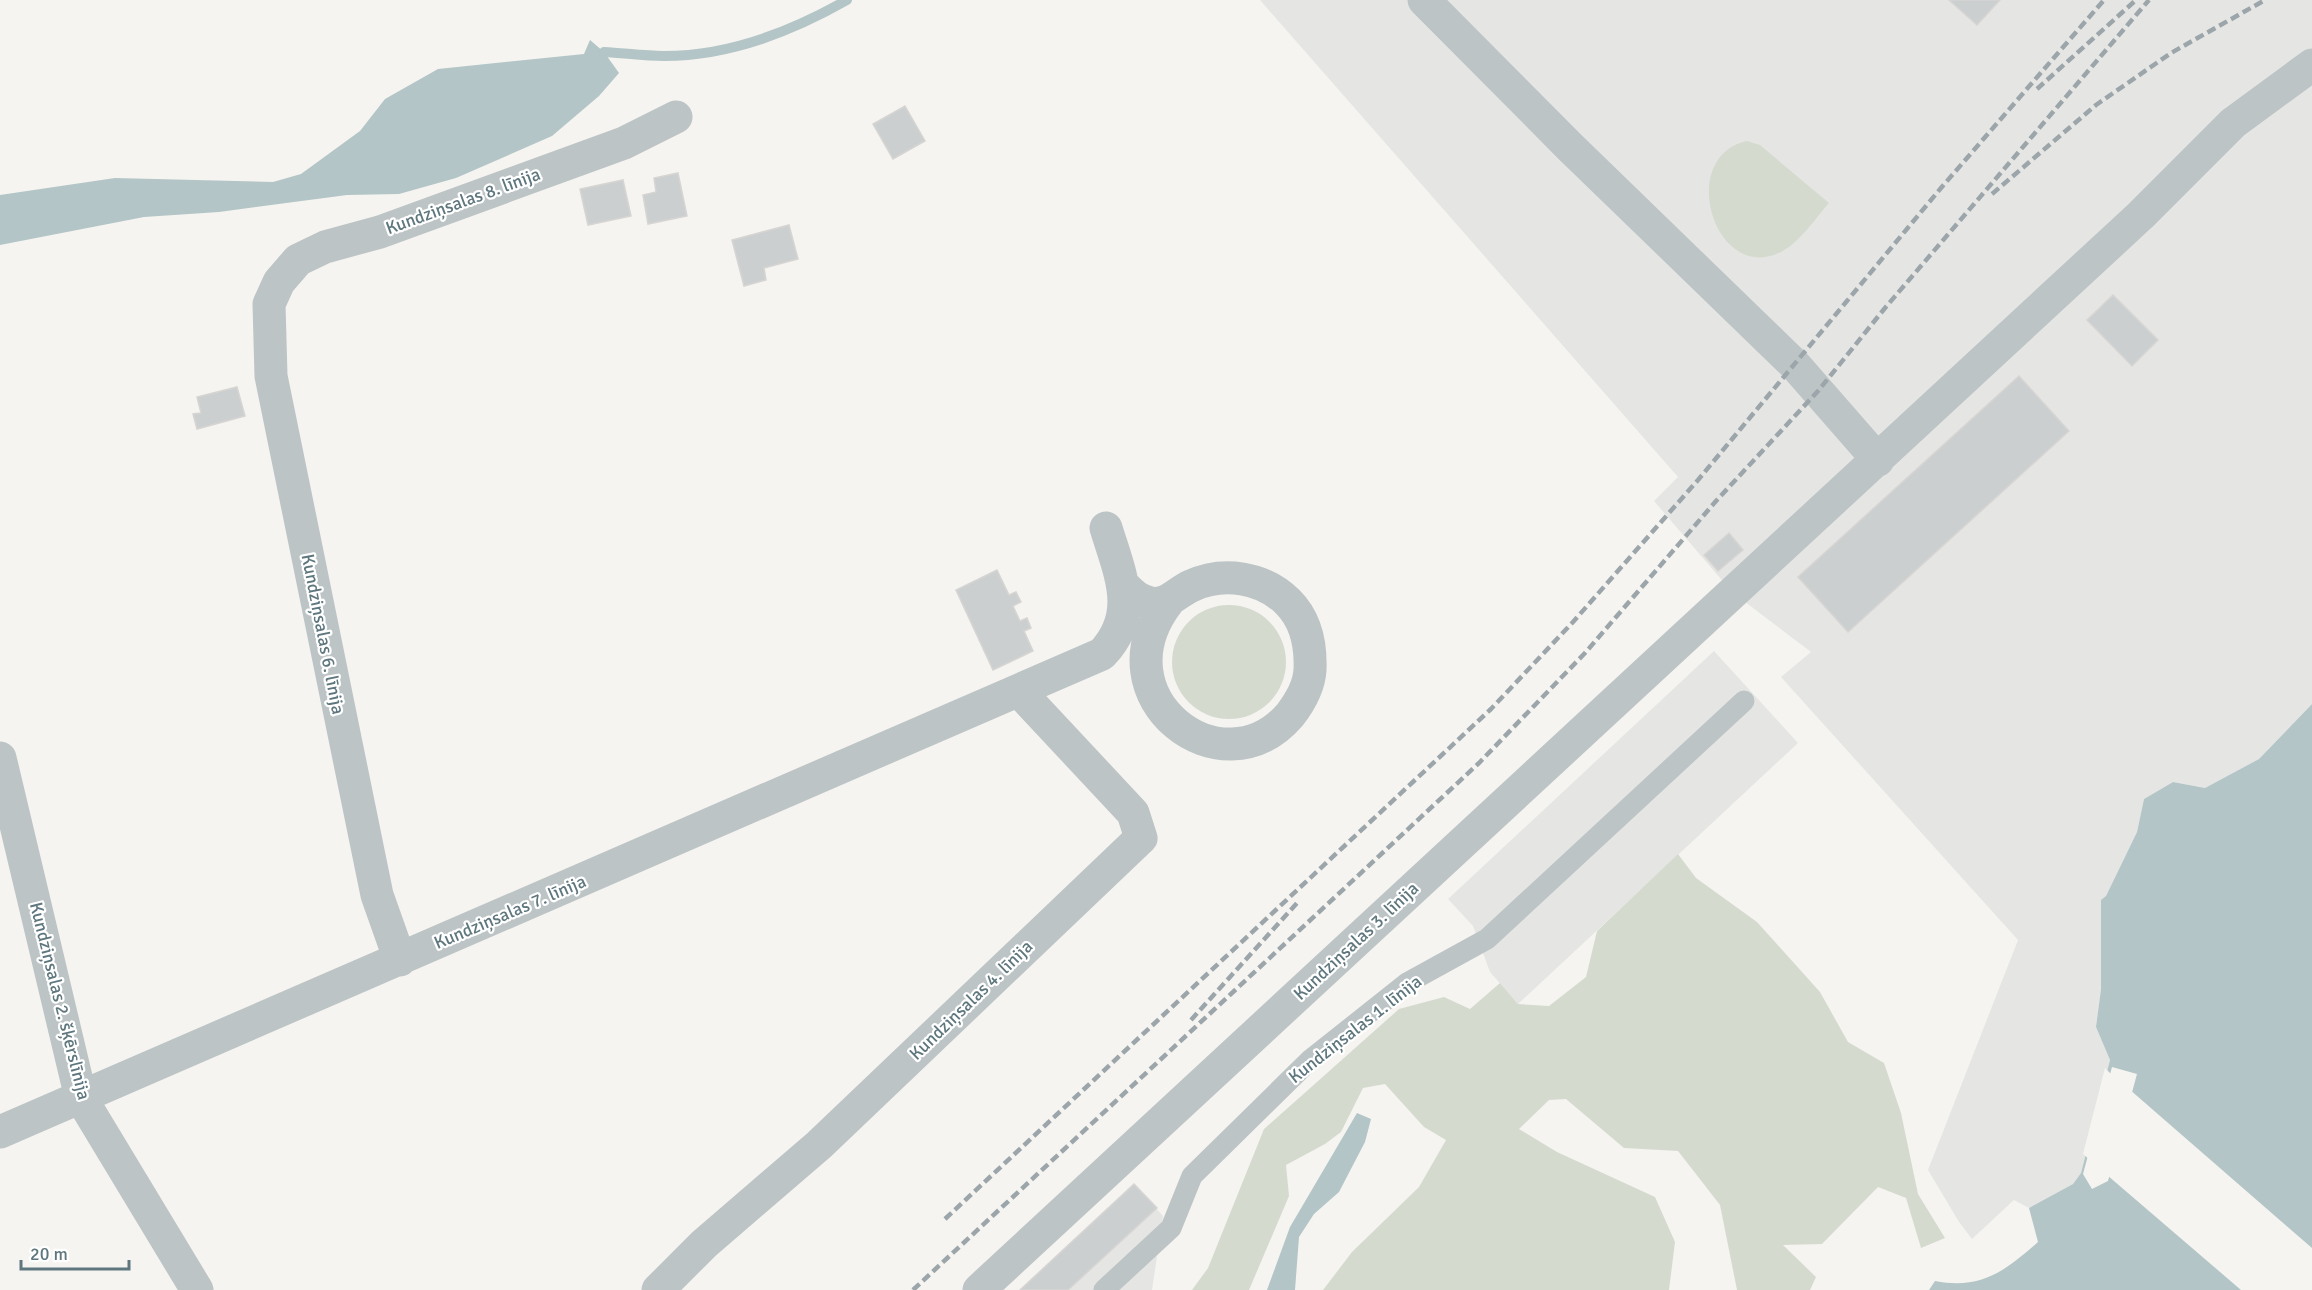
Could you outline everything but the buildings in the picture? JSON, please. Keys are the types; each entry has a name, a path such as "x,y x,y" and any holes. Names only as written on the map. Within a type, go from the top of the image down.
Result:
{"street":[{"path":"1424,0 1562,139 1795,365 1878,460"},
{"name":"Kundziņsalas 3. līnija","path":"979,1290 1732,592 1878,460 2141,215 2233,123 2312,65"},
{"name":"Kundziņsalas 8. līnija","path":"269,304 279,282 298,260 325,247 380,232 624,143 676,117"},
{"name":"Kundziņsalas 6. līnija","path":"269,304 272,376 281,422 377,895 400,960"},
{"path":"1102,654 1114,642 1125,618 1124,586 1106,528"},
{"path":"1215,578 1242,578 1267,587 1288,603 1303,625 1311,651 1309,678 1300,703 1283,723 1260,737 1234,743 1207,741 1182,730 1163,712 1150,688 1144,662 1148,636 1156,617 1168,602 1189,586 1215,578"},
{"path":"1124,586 1137,598 1152,604 1168,602"},
{"path":"1102,654 1121,651 1132,654 1144,662"},
{"name":"Kundziņsalas 7. līnija","path":"0,1132 1102,654"},
{"name":"Kundziņsalas 4. līnija","path":"658,1290 704,1244 819,1145 1140,838 1132,813 1019,691"},
{"name":"Kundziņsalas 2. šķērslīnija","path":"0,758 81,1098 197,1290"}],"lane":[{"name":"Kundziņsalas 1. līnija","path":"1104,1290 1171,1228 1192,1176 1310,1060 1407,983 1487,939 1744,701"}],"shaded area":[{"path":"1260,0 2312,0 2312,704 2259,759 2205,788 2173,782 2144,799 2137,832 2106,896 2101,901 2101,989 2096,1027 2110,1060 2081,1173 2073,1184 2029,1208 2014,1200 1972,1239 1959,1222 1928,1170 2018,940 1781,677 1811,652 1732,592 1654,501 1678,477"},
{"path":"590,40 604,52 619,73 599,96 552,136 456,178 399,194 347,195 219,212 144,217 0,245 0,195 115,178 273,182 301,174 360,131 385,99 438,69 584,54"},
{"path":"1747,141 1760,145 1829,203 1788,248 1781,252 1757,257 1737,251 1722,235 1712,214 1709,191 1713,169 1725,151"},
{"path":"1229,605 1251,609 1270,621 1282,640 1286,662 1282,684 1270,703 1251,715 1229,719 1207,715 1188,703 1176,684 1172,662 1176,640 1188,621 1207,609"},
{"path":"1714,651 1798,743 1518,1004 1490,972 1473,926 1448,899"},
{"path":"2312,704 2312,1290 1929,1290 1935,1281 1966,1283 1979,1280 1991,1276 2014,1262 2038,1242 2029,1208 2073,1184 2081,1173 2110,1060 2096,1027 2101,989 2101,900 2106,896 2137,832 2144,799 2173,782 2205,788 2259,759","holes":["2112,1067 2137,1074 2108,1181 2092,1189 2083,1174"]},
{"path":"1678,854 1696,878 1757,922 1820,992 1848,1042 1884,1063 1901,1113 1918,1194 1945,1238 1921,1248 1906,1198 1878,1187 1822,1244 1783,1245 1816,1277 1810,1290 1737,1290 1720,1205 1678,1151 1624,1148 1566,1099 1549,1100 1519,1129 1557,1152 1655,1197 1675,1242 1669,1290 1323,1290 1352,1252 1419,1187 1446,1140 1424,1127 1385,1084 1363,1088 1341,1132 1325,1144 1286,1165 1289,1196 1249,1290 1192,1290 1208,1268 1264,1129 1399,1009 1444,997 1470,1009 1500,983 1518,1004 1549,1006 1586,977 1597,931"},
{"path":"1357,1113 1371,1119 1365,1142 1339,1192 1314,1214 1299,1237 1295,1290 1267,1290 1290,1227"},
{"path":"1134,1184 1163,1216 1152,1290 1020,1290"}],"pier":[{"path":"2105,1068 2112,1075 2090,1160 2083,1154"},
{"path":"2129,1089 2312,1248 2312,1290 2241,1290 2107,1175"}],"waterway":[{"path":"604,52 649,56 713,52 782,32 847,0"}],"railway":[{"path":"945,1219 1491,709 1573,622 1698,480 1941,188 2104,0"},
{"path":"2037,89 2136,0"},
{"path":"913,1290 1479,763 1585,653 1716,501 1818,391 1885,308 2149,0"},
{"path":"1992,194 2096,105 2171,53 2265,0"},
{"path":"1191,1020 1298,902"}]}
